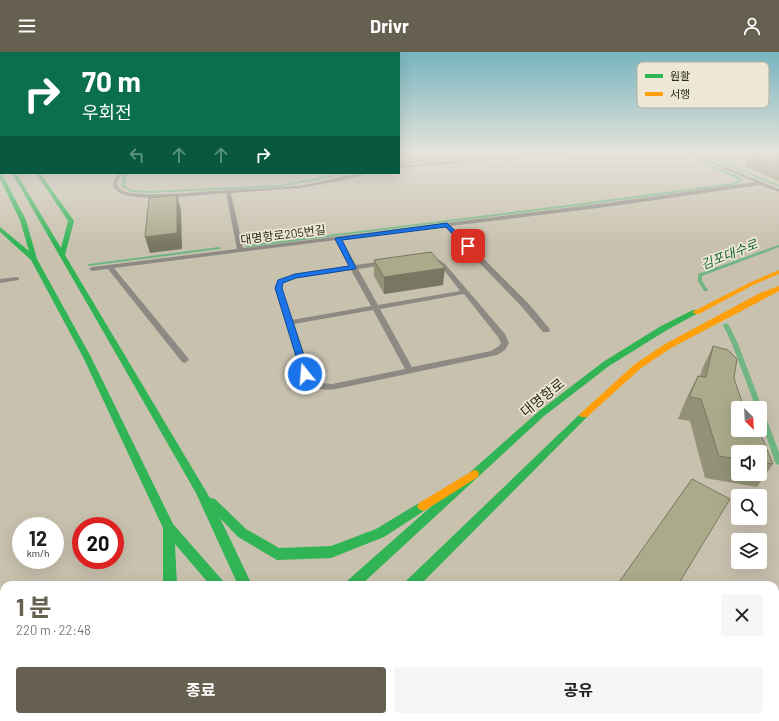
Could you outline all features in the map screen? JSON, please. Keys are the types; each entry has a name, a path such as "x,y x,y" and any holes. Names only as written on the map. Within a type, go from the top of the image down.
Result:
{"main road":[{"path":"5,183 23,220 34,259"},
{"path":"20,183 201,491 243,581"},
{"path":"45,183 71,221 63,254"},
{"path":"7,222 34,259 88,357 169,528 215,581"},
{"path":"0,229 34,259"},
{"path":"59,232 63,254"},
{"path":"0,239 34,259"},
{"name":"대명항로","path":"356,581 541,414 606,364 664,328 751,284 779,272"},
{"path":"416,581 563,434 638,366 668,346 762,295 779,288"},
{"path":"201,491 242,533 277,554 331,552 380,533 474,474"},
{"path":"169,528 170,581"},
{"path":"438,572 446,551"}],"lane":[{"path":"115,183 116,187 119,190 127,193 158,195 298,187 317,183"},
{"name":"대명항로205번길","path":"92,269 447,225 759,183"},
{"path":"761,183 779,191"},
{"path":"228,192 240,250"},
{"path":"447,225 525,305 546,330"},
{"path":"338,239 410,371"},
{"path":"419,258 434,259 442,265 502,336 505,343 502,348 494,353 336,386 324,388 315,385 308,380 305,374 278,288 280,282 295,276 353,268 419,258"},
{"path":"110,267 185,360"},
{"path":"0,282 17,279"},
{"path":"289,323 464,292"}],"building":[{"path":"177,195 177,233 145,237 149,198"},
{"path":"431,252 445,268 384,277 374,260"},
{"path":"713,346 728,350 737,359 734,378 742,401 731,401 731,437 762,437 765,445 731,445 731,458 719,456 701,399 689,397 698,376 706,377"},
{"path":"767,449 773,464 767,463"},
{"path":"692,479 730,499 680,581 620,581"}],"waterway":[{"name":"김포대수로","path":"123,183 123,186 131,191 149,192 281,186 296,183"},
{"path":"247,246 584,204 735,183"},
{"name":"김포대수로","path":"772,183 779,186"},
{"name":"김포대수로","path":"706,290 700,281 700,275 779,246"},
{"path":"89,265 219,248"},
{"name":"김포대수로","path":"726,325 735,344 756,401"},
{"name":"김포대수로","path":"767,429 779,462"}],"traffic: fast":[{"path":"5,183 23,220 34,259 87,357 169,528 215,581"},
{"path":"20,183 201,491 243,581"},
{"path":"45,183 71,221 63,254"},
{"path":"0,229 34,259"},
{"path":"356,581 541,414 606,364 664,328 696,312"},
{"path":"415,581 584,415"},
{"path":"211,502 242,533 277,554 331,552 380,533 423,506"},
{"path":"169,528 170,581"}],"traffic: slow":[{"path":"696,312 751,284 779,272"},
{"path":"584,415 638,366 668,346 763,295 779,288"},
{"path":"423,506 474,474"}],"route":[{"path":"305,374 278,288 280,282 295,276 353,268 338,239 447,225 468,246"}]}
